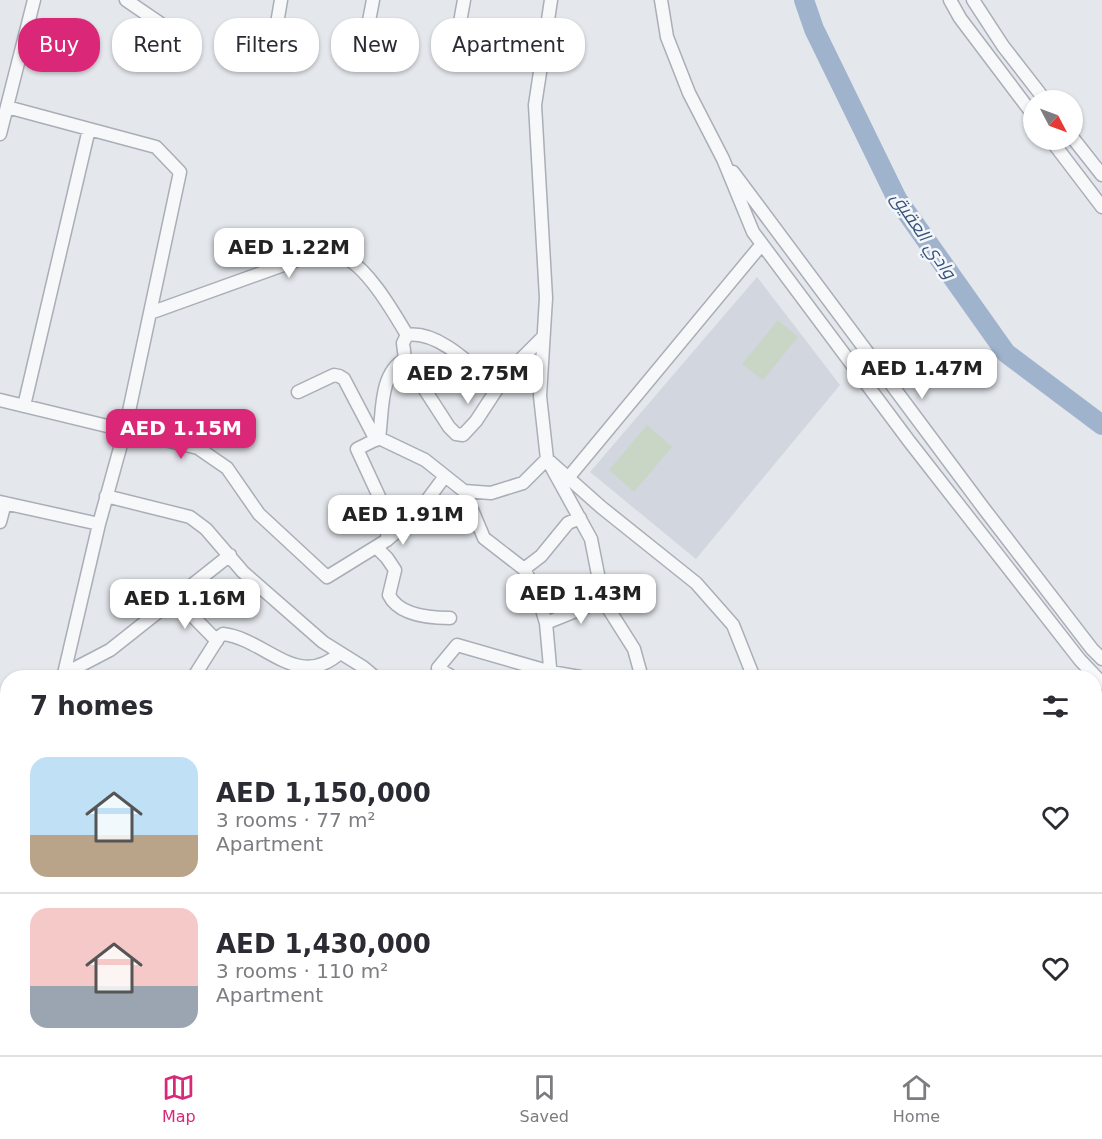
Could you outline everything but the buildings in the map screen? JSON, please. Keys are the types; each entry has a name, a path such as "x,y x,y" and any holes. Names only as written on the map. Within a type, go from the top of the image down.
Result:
{"street":[{"path":"0,134 34,0"},
{"path":"126,0 152,18"},
{"path":"278,18 281,0"},
{"path":"370,18 373,0"},
{"path":"461,18 464,0"},
{"path":"551,0 535,105 546,298 540,396 547,459 591,539 603,600 634,649 640,670"},
{"path":"661,0 667,37 689,93 723,159 753,232 909,441 1090,670"},
{"path":"950,0 960,18 1023,101"},
{"path":"973,0 1003,46 1037,90"},
{"path":"7,107 156,147 180,172 125,430 99,524 65,670"},
{"path":"24,406 89,129"},
{"path":"1059,150 1102,207"},
{"path":"1082,150 1102,176"},
{"path":"723,159 992,520 1102,659"},
{"path":"568,478 762,244"},
{"path":"150,313 303,258 330,254 343,256 377,287 407,335"},
{"path":"407,335 402,350 405,359 449,427 456,434 463,435 468,432 508,372 543,338"},
{"path":"407,335 427,335 443,343 497,387"},
{"path":"378,439 389,373 405,359"},
{"path":"298,392 334,375 339,376 344,379 378,439 425,460 464,491 484,538 524,569 538,596 546,623 551,670"},
{"path":"0,400 198,448 227,468 259,514 327,577 387,540 417,514 445,476"},
{"path":"378,439 357,449 388,516 387,540"},
{"path":"547,459 696,583 733,626 751,670"},
{"path":"464,491 491,493 523,483 547,459"},
{"path":"106,496 189,517 207,529 243,572 262,589 323,642 367,670"},
{"path":"0,522 2,503 99,524"},
{"path":"524,569 541,556 568,523 580,518"},
{"path":"376,547 395,570 389,595 394,603 419,616 450,618"},
{"path":"75,670 110,650 230,555"},
{"path":"176,599 217,641"},
{"path":"546,623 603,600"},
{"path":"198,670 223,634 232,635 274,657 304,667 323,666 340,653"},
{"path":"441,670 438,668 457,645 535,670"}],"shaded area":[{"path":"757,277 840,385 696,559 590,472"}],"green space":[{"path":"778,320 798,337 763,380 742,364"},
{"path":"647,425 672,447 634,492 609,470"}],"waterway":[{"name":"وادي العقيق","path":"804,0 814,29 897,199 1006,353 1102,425"}]}
